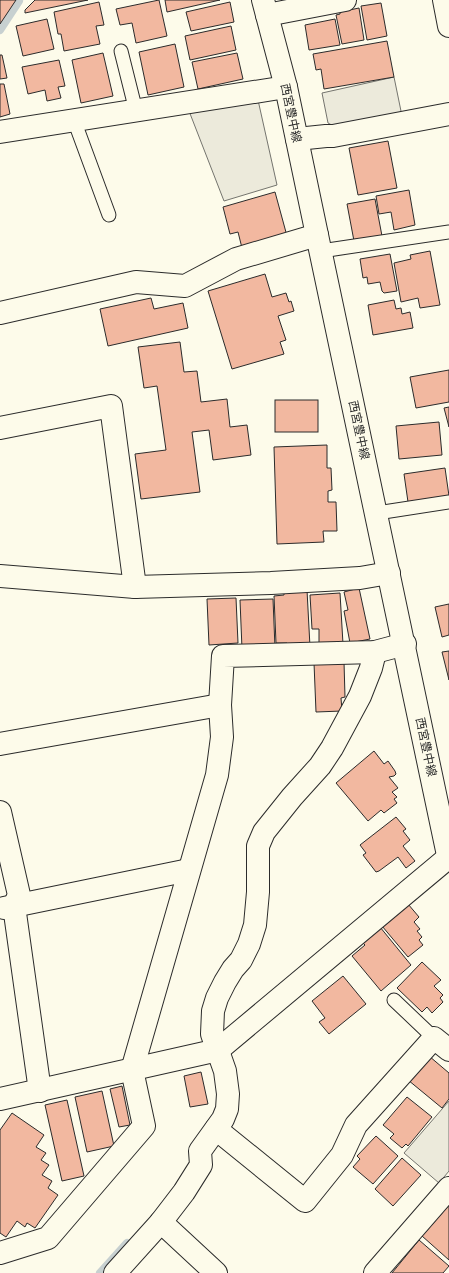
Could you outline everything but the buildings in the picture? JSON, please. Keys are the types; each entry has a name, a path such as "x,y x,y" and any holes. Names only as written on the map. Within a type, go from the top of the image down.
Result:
{"street":[{"path":"265,8 345,0"},
{"path":"444,0 449,26"},
{"name":"西宮豊中線","path":"265,8 286,87 449,858"},
{"path":"0,132 286,87"},
{"path":"297,139 333,136 449,114"},
{"path":"0,313 136,282 185,286 236,259 319,243"},
{"path":"0,428 110,406 135,587"},
{"path":"0,576 135,587 271,583 360,578 389,573"},
{"path":"0,1253 48,1238 144,1126 132,1070 217,775 222,737 220,705 223,656 374,652 404,644"},
{"path":"115,1273 184,1192 201,1165 200,1151 223,1119 227,1109 228,1094 225,1071 212,1034 213,1011 217,998 233,969 241,960 249,944 255,925 258,892 258,846 264,832 292,797 320,766 332,748 360,696 371,668 374,652"},
{"path":"0,744 220,705"},
{"path":"0,812 19,895 7,907"},
{"path":"0,1099 218,1050 449,858"},
{"path":"7,907 189,870"},
{"path":"7,907 40,1091"},
{"path":"216,1129 305,1201 342,1155 356,1125 441,1044"},
{"path":"375,1273 449,1188"},
{"path":"160,1222 216,1273"}],"lane":[{"path":"121,51 136,111"},
{"path":"74,120 109,215"},
{"path":"319,243 449,232"},
{"path":"376,513 449,502"},
{"path":"394,1000 441,1044"}],"shaded area":[{"path":"394,77 402,116 339,129 328,123 322,93"},
{"path":"258,100 277,185 224,201 189,111"},
{"path":"449,1101 449,1171 439,1183 404,1153"}],"waterway":[{"path":"0,30 19,1"},
{"path":"100,1273 127,1243"}]}
